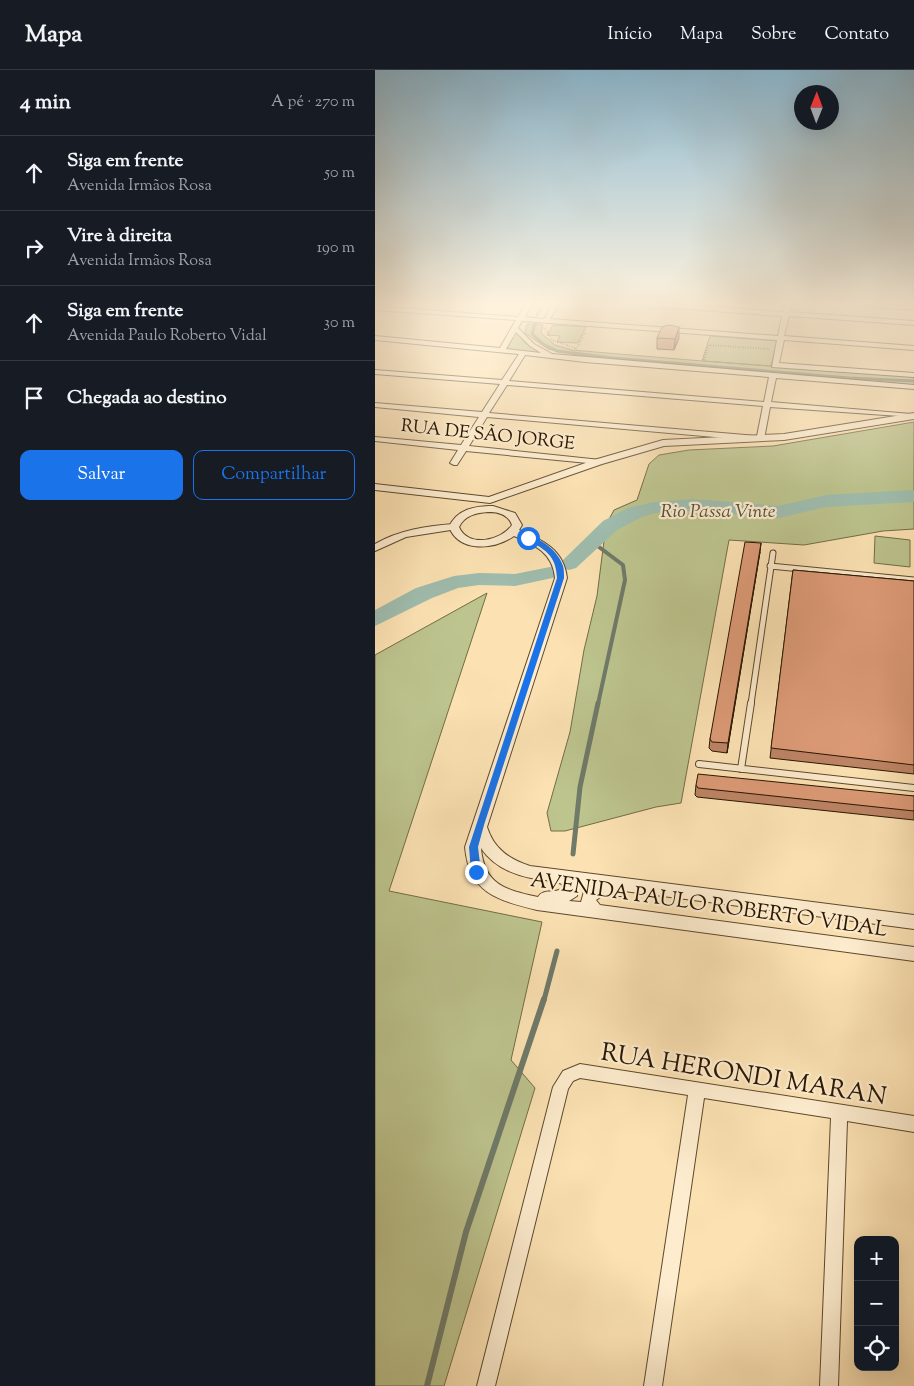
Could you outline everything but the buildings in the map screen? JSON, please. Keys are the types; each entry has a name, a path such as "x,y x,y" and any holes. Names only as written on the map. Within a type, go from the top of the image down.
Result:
{"street":[{"path":"454,463 515,365"},
{"path":"650,365 914,387"},
{"path":"781,365 914,375"},
{"path":"375,372 913,416"},
{"path":"760,439 773,376"},
{"path":"375,405 760,439"},
{"path":"375,487 489,505 513,516 517,525 514,532 500,540 481,543 459,537 454,527 457,520 464,514 489,505 598,462 663,443 760,439 807,434 913,416"},
{"name":"RUA DE SÃO JORGE","path":"375,439 598,462"},
{"path":"375,548 394,538 413,532 454,527"},
{"path":"479,825 561,578 560,566 549,550 514,532"},
{"name":"AVENIDA PAULO ROBERTO VIDAL","path":"479,825 483,842 501,860 530,872 914,922"},
{"name":"AVENIDA PAULO ROBERTO VIDAL","path":"479,825 473,847 476,872 487,884 504,894 537,903 914,954"},
{"path":"504,894 561,898 568,895 572,886 570,881 559,876"},
{"path":"595,911 588,901 591,893 595,890 644,895 671,890"},
{"name":"RUA HERONDI MARAN","path":"486,1386 561,1087 568,1076 580,1071 914,1124"},
{"path":"653,1386 697,1090"},
{"path":"829,1386 839,1112"}],"lane":[{"path":"741,769 773,553"},
{"path":"771,566 914,580"},
{"path":"699,764 914,788"}],"green space":[{"path":"680,365 761,365 914,377 914,385"},
{"path":"914,422 914,529 883,531 804,545 729,540 681,803 656,807 565,831 551,831 547,813 570,732 584,650 597,596 606,525 614,510 637,500 649,464 659,455 689,450 773,446"},
{"path":"875,536 910,540 910,567 874,563"},
{"path":"487,593 389,891 542,922 511,1060 535,1088 444,1386 375,1386 375,655"}],"waterway":[{"path":"700,365 849,378 914,381"},
{"name":"Rio Passa Vinte","path":"569,564 598,536 617,521 635,512 654,507 692,505 778,512 826,501 914,496"},
{"path":"594,539 595,544 623,565 625,580 598,704"},
{"name":"Rio Passa Vinte","path":"375,619 424,593 454,582 479,579 515,580 550,573"},
{"path":"573,854 580,787 598,703"},
{"path":"544,1000 557,951"},
{"path":"427,1386 466,1232 544,999"}],"route":[{"path":"476,872 473,860 473,847 479,825 561,578 560,566 554,555 543,545 528,538"}]}
